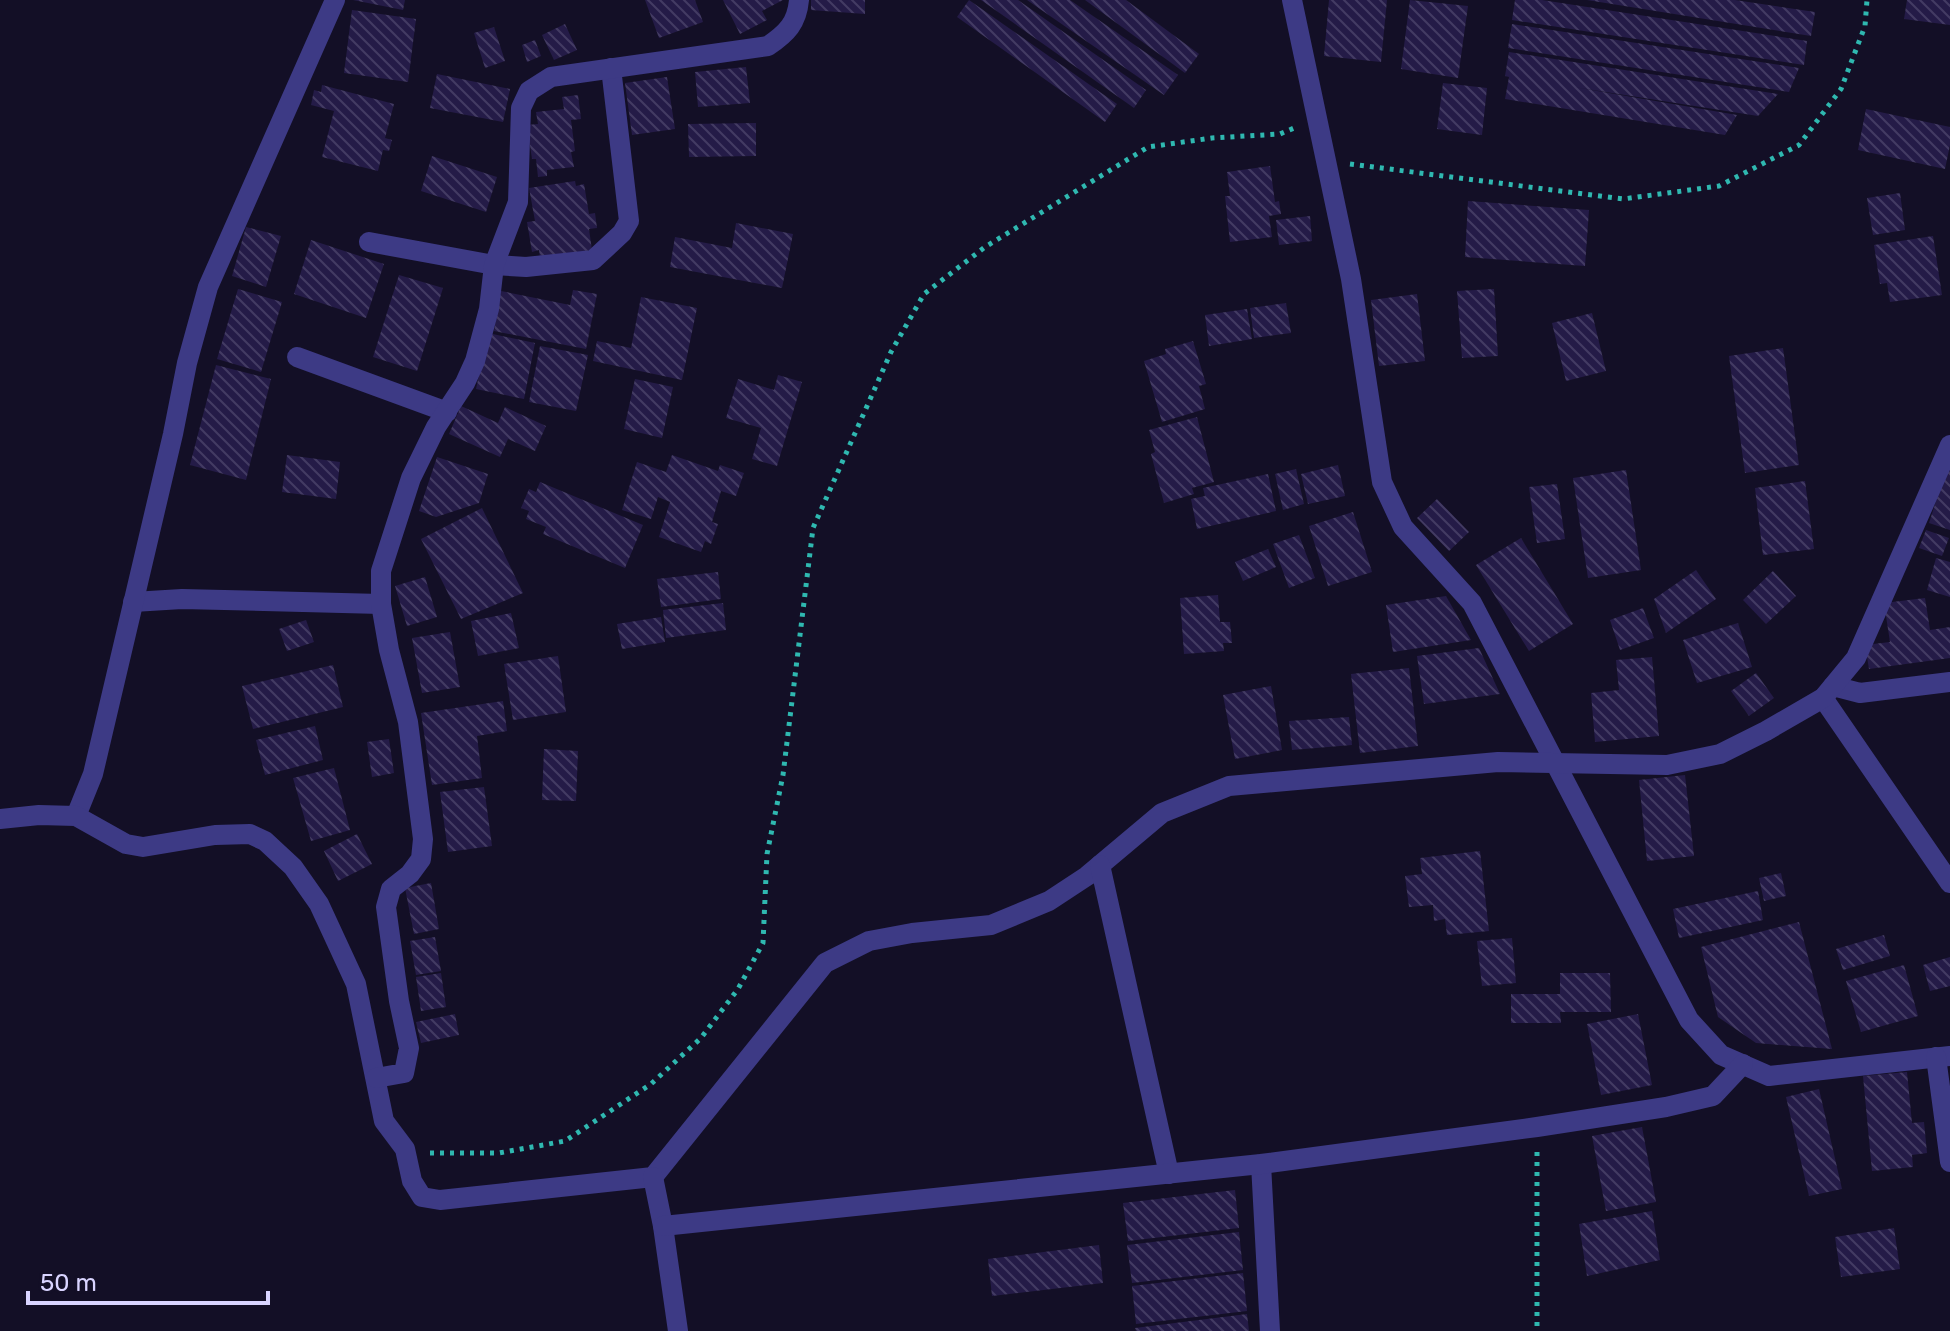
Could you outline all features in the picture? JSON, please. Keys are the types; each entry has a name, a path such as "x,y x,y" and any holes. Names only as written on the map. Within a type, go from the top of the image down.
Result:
{"street":[{"path":"76,816 93,774 187,363 208,287 335,0"},
{"path":"376,1078 404,1073 409,1048 386,907 391,889 410,874 421,859 423,839 408,722 389,650 381,604 381,571 411,478 475,361 489,309 494,265 518,202 521,108 529,91 551,77 768,46 788,32 798,14 799,0"},
{"path":"1292,0 1351,279 1382,482 1403,527 1472,603 1689,1020 1721,1055 1769,1076 1943,1056 1950,1162"},
{"path":"369,242 494,265 526,267 593,260 622,233 629,221 611,68"},
{"path":"297,357 447,412"},
{"path":"0,819 39,815 76,816 126,844 143,847 215,835 250,834 265,841 293,867 319,904 356,984 384,1121 405,1149 412,1181 422,1197 440,1200 653,1177 825,963 869,941 991,925 1049,901 1100,865 1162,813 1229,786 1498,762 1667,765 1720,754 1828,692 1856,658 1950,445"},
{"path":"133,602 182,599 381,604"},
{"path":"1828,692 1860,693 1950,682"},
{"path":"1828,692 1950,883"},
{"path":"1100,865 1169,1174"},
{"path":"663,1226 1261,1164 1537,1127 1666,1107 1713,1096 1743,1064"},
{"path":"1261,1164 1270,1331"},
{"path":"653,1177 678,1331"}],"path":[{"path":"1326,161 1623,199 1719,186 1799,145 1841,89 1865,26 1867,0"},
{"path":"405,1149 444,1154 499,1153 565,1141 651,1084 701,1038 738,989 763,943 767,854 783,775 813,528 891,352 924,294 985,247 1148,147 1212,138 1280,134 1317,119"},
{"path":"1537,1127 1537,1331"}],"building":[{"path":"353,0 405,0 403,10"},
{"path":"645,0 695,0 703,22 659,38"},
{"path":"723,0 783,0 762,11 767,20 740,34"},
{"path":"811,0 865,0 865,14 811,10"},
{"path":"969,0 1117,104 1105,122 957,17"},
{"path":"981,0 1018,0 1146,90 1134,108"},
{"path":"1027,0 1070,0 1178,75 1164,95"},
{"path":"1085,0 1126,0 1199,54 1185,73"},
{"path":"1329,0 1387,0 1381,62 1324,56"},
{"path":"1410,0 1468,6 1458,78 1401,69"},
{"path":"1515,0 1542,0 1807,41 1804,65 1512,20"},
{"path":"1587,0 1735,0 1815,12 1811,36"},
{"path":"1907,0 1950,0 1950,25 1904,19"},
{"path":"352,10 416,19 408,82 344,73"},
{"path":"565,24 577,50 554,60 542,35"},
{"path":"1512,24 1799,68 1789,92 1508,48"},
{"path":"494,27 505,61 485,68 474,33"},
{"path":"535,40 541,56 527,62 522,45"},
{"path":"1509,52 1778,94 1758,116 1574,87 1737,115 1725,135 1505,99"},
{"path":"746,67 750,103 698,107 695,72"},
{"path":"437,74 510,89 503,122 430,108"},
{"path":"667,77 675,129 632,135 625,83"},
{"path":"1443,83 1487,88 1482,135 1437,129"},
{"path":"322,85 394,104 385,138 392,140 389,151 383,150 378,171 322,157 334,111 311,105 314,90 321,92"},
{"path":"578,95 581,119 571,120 574,167 547,170 547,176 538,177 527,125 538,124 536,112 564,109 562,97"},
{"path":"1866,109 1950,127 1945,169 1858,150"},
{"path":"756,123 756,156 689,157 688,124"},
{"path":"432,156 497,177 486,212 421,191"},
{"path":"1270,166 1275,202 1279,201 1281,214 1269,216 1272,237 1230,242 1225,196 1230,196 1227,172"},
{"path":"575,181 576,186 584,184 589,214 595,213 597,228 589,229 592,250 540,258 539,250 532,252 527,222 535,221 529,188"},
{"path":"1900,193 1905,230 1873,235 1867,198"},
{"path":"1468,201 1589,210 1585,266 1465,257"},
{"path":"1310,216 1312,241 1279,245 1276,220"},
{"path":"736,223 793,234 782,288 670,267 675,237 732,248"},
{"path":"246,227 281,236 266,287 232,276"},
{"path":"1933,236 1942,295 1890,302 1887,283 1880,284 1874,245"},
{"path":"311,240 384,264 366,318 294,294"},
{"path":"399,275 443,288 417,371 373,357"},
{"path":"238,289 282,302 261,372 217,359"},
{"path":"1494,289 1498,356 1462,358 1457,291"},
{"path":"573,290 597,294 586,349 494,331 501,291 570,305"},
{"path":"1417,294 1425,361 1379,366 1371,300"},
{"path":"641,297 697,308 682,380 593,361 597,341 631,348"},
{"path":"1286,303 1291,333 1254,338 1250,308"},
{"path":"1247,309 1252,339 1209,346 1205,315"},
{"path":"1592,313 1606,371 1566,381 1552,323"},
{"path":"488,333 535,343 524,399 476,389"},
{"path":"1193,341 1206,384 1199,386 1205,409 1162,422 1144,361 1166,354 1165,349"},
{"path":"540,346 588,355 576,411 529,402"},
{"path":"1783,348 1799,465 1745,473 1729,356"},
{"path":"216,365 271,379 246,480 190,465"},
{"path":"778,375 802,382 777,466 752,459 761,428 726,418 738,379 774,390"},
{"path":"635,379 673,387 662,438 624,429"},
{"path":"461,406 498,423 505,407 546,426 535,451 508,439 500,457 449,434"},
{"path":"1197,417 1214,482 1192,488 1194,494 1164,503 1151,454 1155,452 1149,430"},
{"path":"287,455 340,462 336,499 282,492"},
{"path":"672,455 718,471 720,465 744,473 736,496 721,491 712,522 718,524 711,544 705,541 701,552 659,537 670,502 658,497 651,519 622,510 637,462 666,472"},
{"path":"437,457 488,474 479,503 436,517 419,511"},
{"path":"1950,458 1950,530 1929,523"},
{"path":"1338,465 1345,496 1308,504 1301,474"},
{"path":"1296,469 1304,504 1283,510 1275,474"},
{"path":"1626,470 1641,570 1588,578 1573,478"},
{"path":"1268,474 1276,511 1197,529 1191,499 1205,496 1203,488"},
{"path":"1805,481 1814,549 1763,555 1755,488"},
{"path":"540,482 643,525 625,568 543,534 546,527 526,519 529,511 521,508 529,489 536,492"},
{"path":"1557,484 1565,539 1537,543 1529,487"},
{"path":"1437,499 1469,532 1449,551 1417,518"},
{"path":"482,508 523,593 461,619 421,539"},
{"path":"1353,512 1372,572 1328,586 1309,526"},
{"path":"1926,530 1949,538 1942,556 1919,548"},
{"path":"1299,535 1315,578 1289,588 1273,544"},
{"path":"1521,538 1573,624 1529,651 1476,565"},
{"path":"1268,549 1276,567 1243,581 1235,562"},
{"path":"1936,558 1950,562 1950,597 1927,590"},
{"path":"1696,570 1716,599 1666,633 1654,599"},
{"path":"1773,571 1796,596 1766,624 1743,600"},
{"path":"718,572 721,599 661,607 657,579"},
{"path":"425,577 437,617 407,626 395,586"},
{"path":"1218,595 1220,622 1230,622 1232,643 1223,643 1224,651 1184,654 1180,598"},
{"path":"1446,596 1471,640 1393,652 1386,605"},
{"path":"1925,598 1930,630 1950,627 1950,658 1869,669 1865,645 1890,642 1884,603"},
{"path":"723,603 726,630 666,638 663,610"},
{"path":"1643,608 1654,638 1620,650 1610,620"},
{"path":"511,613 519,648 478,656 471,621"},
{"path":"661,617 665,642 622,649 617,624"},
{"path":"306,620 314,642 287,651 279,629"},
{"path":"1738,623 1752,667 1697,683 1683,640"},
{"path":"450,632 460,687 422,693 412,638"},
{"path":"1479,648 1500,694 1424,704 1417,656"},
{"path":"558,656 566,712 513,720 504,664"},
{"path":"1652,657 1659,736 1595,742 1591,693 1619,690 1616,660"},
{"path":"333,665 343,707 253,729 242,686"},
{"path":"1409,668 1418,746 1360,753 1351,674"},
{"path":"1756,673 1774,698 1749,716 1731,691"},
{"path":"1271,686 1282,750 1235,759 1223,695"},
{"path":"503,701 507,731 477,736 482,778 432,785 421,713"},
{"path":"1349,717 1352,745 1292,750 1289,721"},
{"path":"315,726 323,760 265,775 256,740"},
{"path":"389,739 394,773 372,777 367,742"},
{"path":"544,749 578,751 576,801 542,800"},
{"path":"334,768 350,830 311,841 293,778"},
{"path":"1685,775 1694,856 1647,861 1639,780"},
{"path":"484,787 492,846 448,852 440,792"},
{"path":"357,834 372,864 338,881 324,851"},
{"path":"1480,851 1489,931 1447,935 1445,919 1434,921 1433,905 1409,907 1405,876 1422,874 1420,858"},
{"path":"1781,873 1786,896 1764,901 1759,878"},
{"path":"431,883 439,929 414,934 405,888"},
{"path":"1758,891 1763,920 1679,938 1673,909"},
{"path":"1799,922 1832,1049 1756,1043 1718,1017 1701,947"},
{"path":"1884,935 1890,956 1843,970 1836,949"},
{"path":"435,937 441,971 416,975 410,941"},
{"path":"1512,938 1516,983 1482,986 1477,941"},
{"path":"1950,957 1950,986 1930,991 1923,965"},
{"path":"1904,965 1918,1016 1861,1032 1846,981"},
{"path":"441,973 446,1007 421,1011 416,977"},
{"path":"1560,973 1610,973 1611,1012 1560,1012 1561,1023 1511,1023 1511,994 1560,994"},
{"path":"455,1014 459,1035 421,1043 416,1022"},
{"path":"1638,1014 1652,1085 1601,1095 1587,1024"},
{"path":"1907,1072 1912,1123 1924,1122 1927,1153 1912,1155 1913,1167 1872,1171 1863,1076"},
{"path":"1819,1089 1842,1189 1809,1196 1786,1097"},
{"path":"1642,1127 1656,1202 1606,1211 1592,1136"},
{"path":"1235,1190 1239,1228 1128,1241 1123,1203"},
{"path":"1652,1211 1660,1260 1587,1276 1579,1224"},
{"path":"1894,1228 1900,1269 1841,1277 1835,1237"},
{"path":"1239,1232 1243,1270 1132,1283 1127,1245"},
{"path":"1099,1245 1103,1283 992,1296 988,1259"},
{"path":"1243,1273 1247,1311 1136,1324 1132,1286"},
{"path":"1247,1314 1249,1331 1136,1331 1135,1328"}]}
